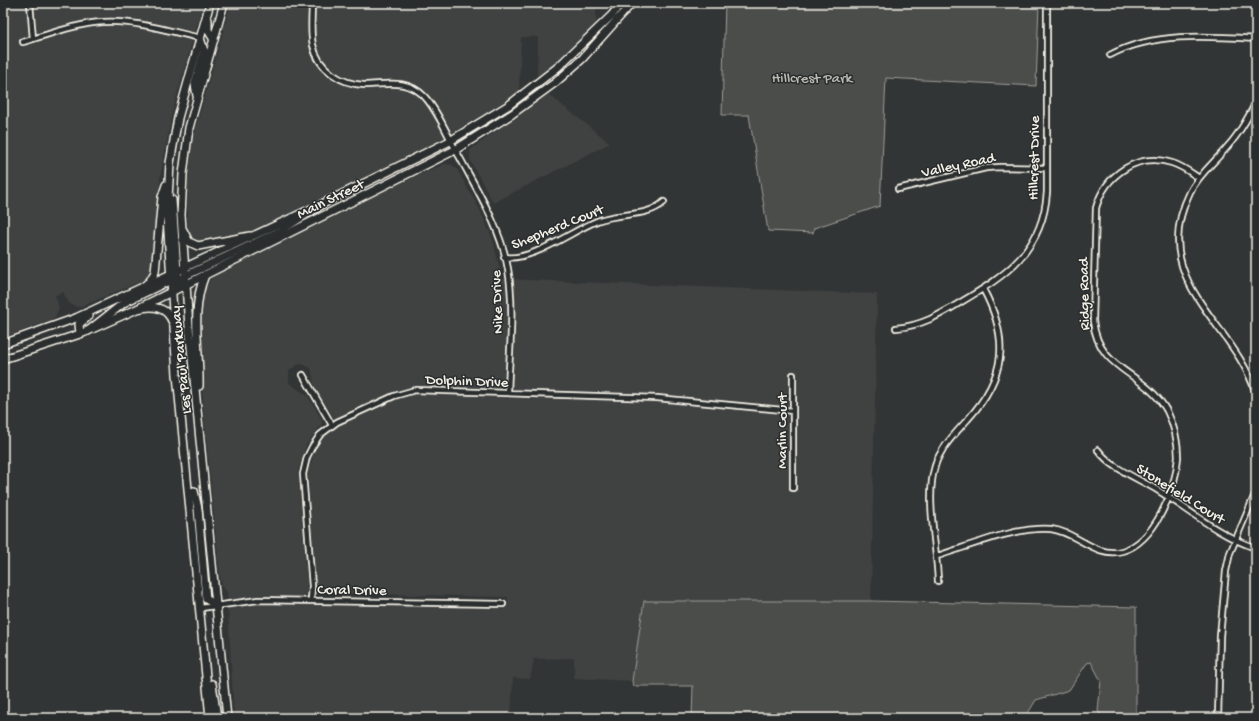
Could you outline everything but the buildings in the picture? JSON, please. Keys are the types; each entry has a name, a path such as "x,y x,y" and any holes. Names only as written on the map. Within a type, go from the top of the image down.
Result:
{"main road":[{"name":"Les Paul Parkway","path":"210,3 178,118 169,180 168,216 198,410 227,718"},
{"path":"214,3 207,26 214,40"},
{"path":"178,277 184,267 181,223 183,174 189,128 224,3"},
{"name":"Main Street","path":"184,267 326,202 450,141 509,105 558,67 612,15 621,3"},
{"name":"Main Street","path":"3,344 58,325 144,286 178,277 205,275 455,150 512,114 556,82 582,59 632,3"},
{"path":"197,97 195,84 204,51 200,38"},
{"path":"512,114 513,107 531,93 537,83"},
{"path":"144,286 150,281 155,272 162,197 169,180"},
{"path":"88,331 125,302 278,232 326,202"},
{"path":"181,223 187,239 196,246 214,245 250,236"},
{"path":"198,410 199,373 196,316 199,295 205,275"},
{"name":"Les Paul Parkway","path":"178,277 172,290 174,328 210,718"},
{"name":"Main Street","path":"3,359 80,334 137,309 172,290 178,277"},
{"path":"80,334 78,328 80,322 111,305 121,296"},
{"path":"137,309 153,306 162,308 168,314 174,328"},
{"path":"58,325 73,327 80,334"},
{"path":"187,462 198,510 206,599 217,606"},
{"path":"206,671 211,682 217,718"}],"street":[{"path":"30,3 33,39"},
{"name":"Nike Drive","path":"312,3 313,45 324,67 337,78 349,83 364,85 396,83 414,88 424,96 436,113 490,215 508,267 510,288 508,393"},
{"name":"Hillcrest Drive","path":"896,328 909,327 928,320 983,289 1011,269 1037,234 1046,205 1047,3"},
{"path":"23,42 88,24 115,22 137,24 200,38"},
{"path":"1110,55 1130,46 1162,40 1201,37 1256,39"},
{"path":"1256,102 1250,114 1228,146 1198,178 1190,192 1182,215 1179,240 1182,264 1193,293 1240,360 1256,394"},
{"path":"1250,114 1256,116"},
{"name":"Ridge Road","path":"937,556 1019,532 1040,529 1066,532 1097,549 1105,551 1120,551 1135,546 1144,538 1158,519 1168,497 1175,475 1178,458 1177,444 1170,418 1159,399 1148,387 1121,370 1108,358 1096,336 1093,320 1095,216 1098,201 1107,183 1119,172 1134,164 1152,160 1167,162 1179,166 1198,178"},
{"name":"Valley Road","path":"898,189 1000,166 1047,168"},
{"name":"Shepherd Court","path":"504,257 513,258 520,256 550,244 598,221 621,214 654,210 664,202"},
{"path":"938,581 932,498 932,483 935,464 944,449 984,401 992,386 998,368 1000,343 999,332 992,309 983,289"},
{"path":"303,375 332,425"},
{"name":"Marlin Court","path":"793,375 793,488"},
{"name":"Dolphin Drive","path":"311,600 312,586 304,474 307,457 312,446 320,435 332,425 405,392 415,390 657,398 793,411"},
{"name":"Stonefield Court","path":"1098,450 1117,468 1168,497 1210,526 1256,548"},
{"path":"1218,718 1223,590 1230,554 1256,492"},
{"name":"Coral Drive","path":"201,608 258,600 503,604"}],"shaded area":[{"path":"3,3 203,3 172,113 160,179 153,270 149,278 80,307 76,307 69,303 63,292 55,295 59,308 54,319 3,338"},
{"path":"231,3 596,3 596,24 574,47 537,80 538,37 521,37 519,94 407,159 241,236 201,244 193,240 188,232 188,183 193,138"},
{"path":"548,94 610,143 493,203 470,160 470,150"},
{"path":"445,164 452,165 457,169 480,210 493,240 502,279 877,294 871,601 644,601 632,681 574,678 574,658 534,659 530,679 513,678 511,718 234,718 227,592 222,586 220,577 204,416 199,332 203,293 211,279 219,272 406,180","holes":["302,364 311,368 315,389 339,425 328,433 320,442 314,453 308,474 316,588 319,592 508,597 507,608 304,605 307,584 298,470 306,445 322,424 322,420 308,396 289,383 289,371 297,365"]}],"green space":[{"name":"Hillcrest Park","path":"725,3 1039,3 1036,86 886,78 880,206 814,228 813,233 768,231 749,115 722,115"},
{"path":"644,601 871,601 1136,607 1136,718 1103,718 1098,711 1101,681 1091,662 1087,663 1069,690 1036,700 1025,718 692,718 693,686 633,686 632,681"}]}
